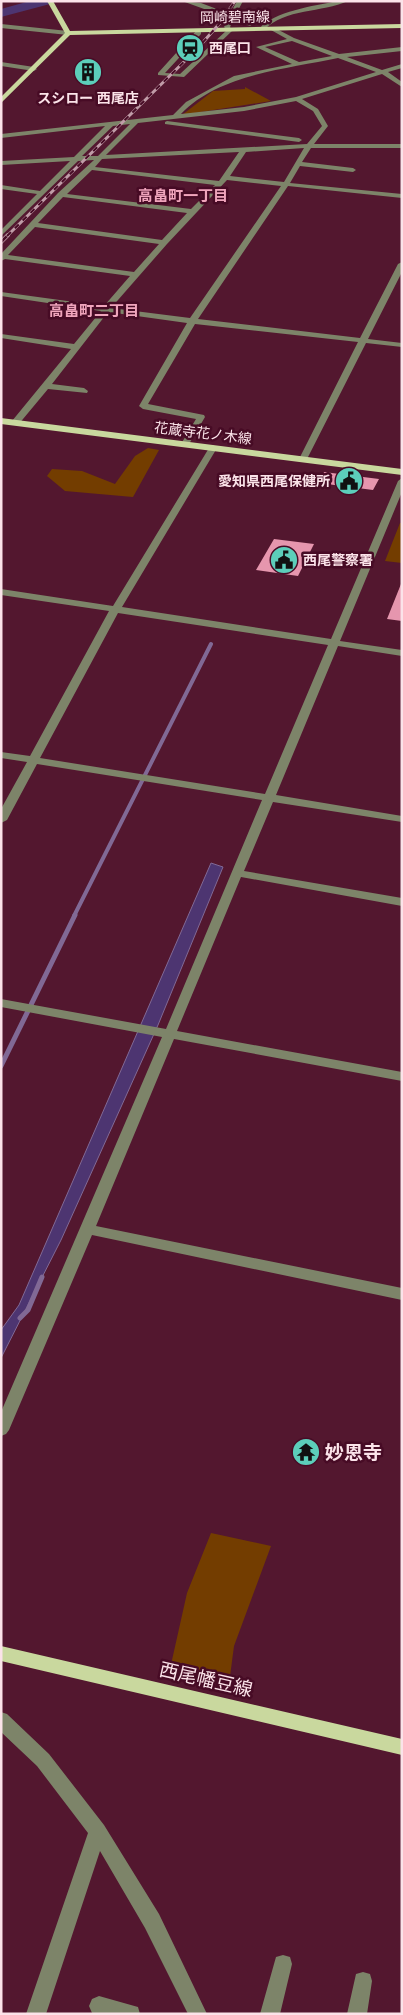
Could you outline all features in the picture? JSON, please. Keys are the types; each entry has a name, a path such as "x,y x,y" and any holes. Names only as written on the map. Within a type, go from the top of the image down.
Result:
{"main road":[{"path":"1,101 68,33 50,1"},
{"name":"岡崎碧南線","path":"68,33 402,26"},
{"name":"花蔵寺花ノ木線","path":"1,421 402,472"},
{"name":"西尾幡豆線","path":"1,1653 402,1747"}],"street":[{"path":"185,1 232,16 250,24"},
{"path":"199,30 199,33 160,74 182,76 230,30 227,27 240,1"},
{"path":"262,29 266,24 286,16 345,1"},
{"path":"1,26 68,33"},
{"path":"274,29 292,39 382,72 402,85"},
{"path":"292,39 259,46 297,64"},
{"path":"175,117 188,103 236,76 340,56 402,49"},
{"path":"1,64 34,69"},
{"path":"1,136 244,109 297,99 402,66"},
{"path":"184,444 201,417 143,406 193,320 325,126 316,110 297,99"},
{"path":"150,120 311,144"},
{"path":"2,258 61,195 135,122"},
{"path":"1,234 111,124"},
{"path":"1,163 311,144 402,146"},
{"path":"15,423 29,408 106,309 164,242 223,180 244,149"},
{"path":"298,164 353,170"},
{"path":"90,168 286,184 402,196"},
{"path":"1,187 43,192"},
{"path":"61,195 194,212"},
{"path":"1,221 12,223"},
{"path":"34,225 164,242"},
{"path":"2,258 137,275"},
{"path":"303,460 402,264"},
{"path":"1,294 106,309 114,312 402,345"},
{"path":"1,336 76,347"},
{"path":"45,386 84,391"},
{"path":"1,820 115,610 213,448"},
{"path":"1,1430 88,1229 402,481"},
{"path":"1,592 402,653"},
{"path":"1,754 402,818"},
{"path":"238,874 402,902"},
{"path":"1,1003 402,1077"},
{"path":"88,1229 402,1294"},
{"path":"1,1720 43,1760 98,1831 152,1921 193,2012"},
{"path":"36,2014 98,1831"},
{"path":"270,2014 283,1964"},
{"path":"357,2014 363,1980"},
{"path":"99,2006 131,2014"}],"shaded area":[{"path":"245,87 271,101 182,115 213,91 245,89"},
{"path":"148,448 159,450 133,497 65,491 47,476 52,469 82,471 115,484 135,456"},
{"path":"400,523 402,523 402,563 385,561"},
{"path":"211,863 223,867 158,1025 61,1240 1,1358 1,1330 19,1305"},
{"path":"211,1533 271,1546 234,1646 229,1684 170,1669 187,1593"}],"building":[{"name":"愛知県西尾保健所","path":"324,472 379,479 373,490 319,483"},
{"name":"西尾警察署","path":"274,539 314,544 298,576 256,570"},
{"path":"401,584 402,621 387,619"}],"waterway":[{"path":"1,13 45,1"},
{"path":"74,916 211,644"},
{"path":"1,1066 75,915"},
{"path":"20,1318 28,1310 42,1277"}],"railway":[{"path":"7,236 197,49 220,23 235,1"},
{"path":"1,242 7,236"}],"place":[{"name":"西尾口","path":"190,48"},
{"name":"スシロー 西尾店","path":"88,72"},
{"name":"愛知県西尾保健所","path":"349,481"},
{"name":"西尾警察署","path":"284,560"},
{"name":"妙恩寺","path":"306,1452"}],"district":[{"name":"高畠町一丁目","path":"183,195"},
{"name":"高畠町二丁目","path":"94,310"}]}
